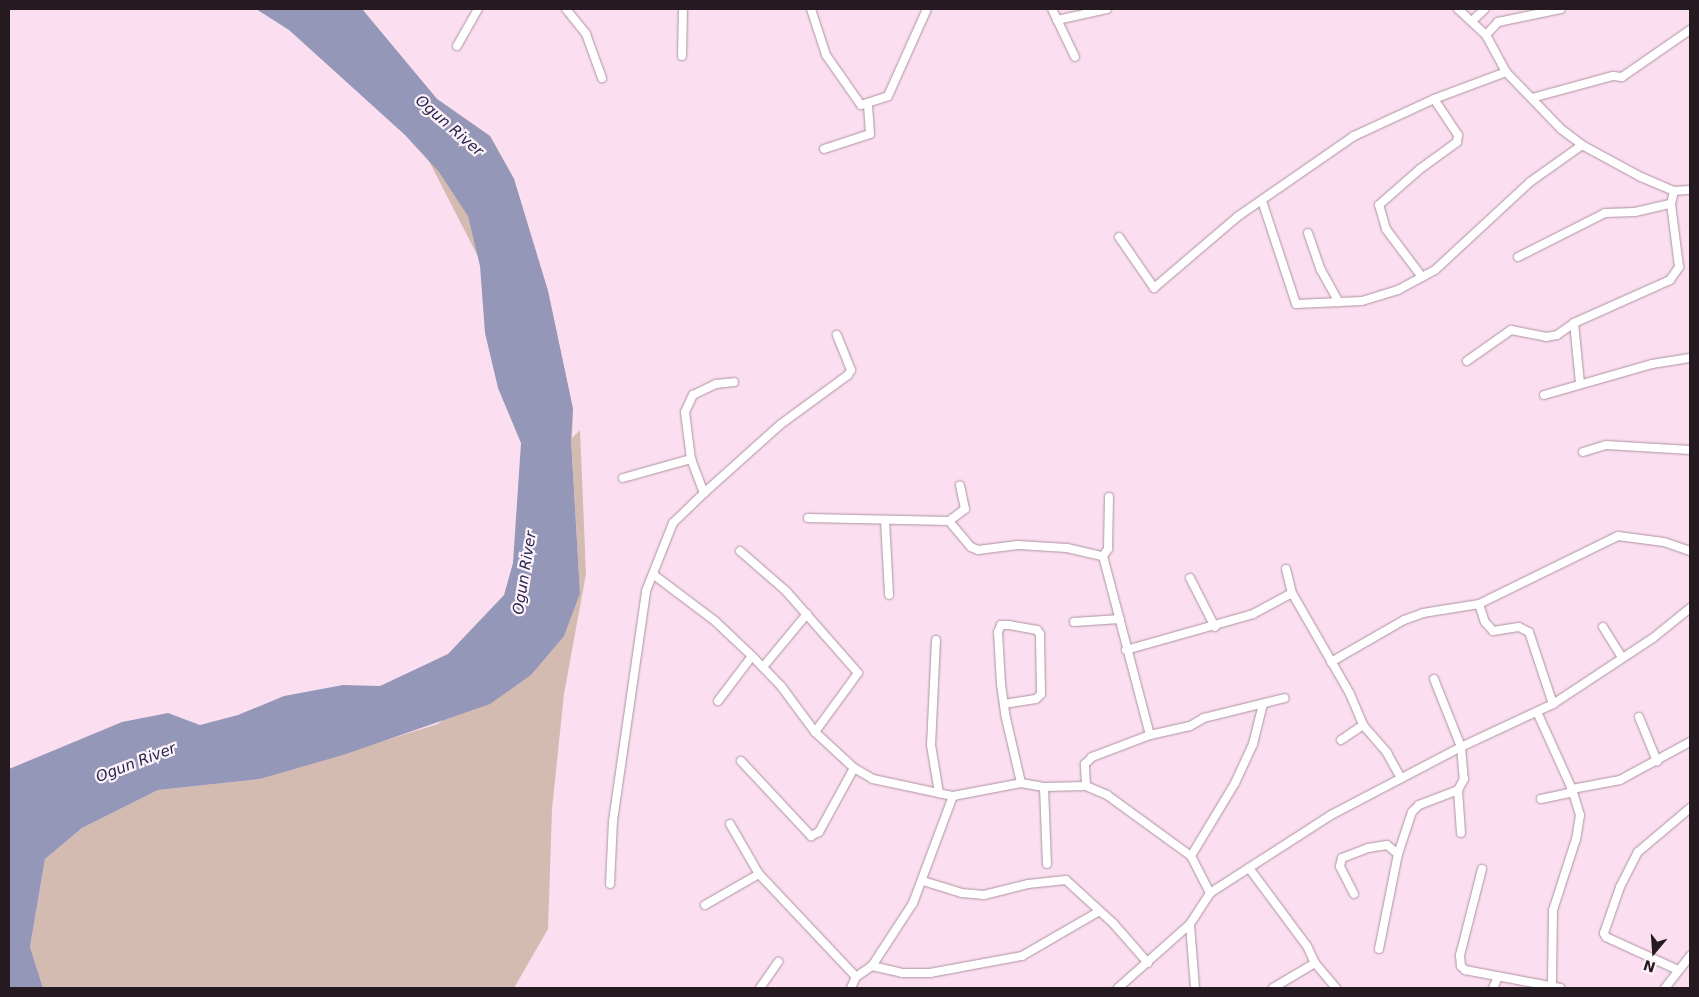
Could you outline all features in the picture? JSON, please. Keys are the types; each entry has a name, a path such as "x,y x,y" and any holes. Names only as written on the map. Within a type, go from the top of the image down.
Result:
{"street":[{"path":"457,46 478,9"},
{"path":"566,9 586,34 602,78"},
{"path":"682,56 683,9"},
{"path":"811,9 826,55 861,105 888,96 927,9"},
{"path":"1052,9 1074,57"},
{"path":"1057,20 1107,9"},
{"path":"1458,9 1473,20 1486,36 1506,72 1562,129 1582,145 1674,191 1690,190"},
{"path":"1473,20 1485,9"},
{"path":"1486,36 1498,22 1561,9"},
{"path":"1532,98 1613,76 1622,76 1690,30"},
{"path":"1119,237 1154,288 1237,218 1354,136 1434,99 1506,72"},
{"path":"1422,277 1386,229 1379,205 1420,169 1457,142 1458,135 1434,99"},
{"path":"824,150 870,134 868,103"},
{"path":"1262,201 1296,304 1382,297 1422,277 1455,253 1530,182 1582,145"},
{"path":"1467,360 1511,330 1552,336 1574,323 1664,284 1675,275 1679,267 1671,204 1674,191"},
{"path":"1518,257 1605,213 1635,212 1671,204"},
{"path":"1308,233 1321,270 1339,302"},
{"path":"1574,323 1580,383"},
{"path":"610,884 613,821 646,591 673,524 704,493 781,424 848,375 851,370 837,335"},
{"path":"1544,395 1580,383 1690,358"},
{"path":"704,493 691,458 684,412 693,395 716,384 734,382"},
{"path":"1583,452 1606,445 1690,450"},
{"path":"623,478 691,458"},
{"path":"808,518 949,521 965,509 960,486"},
{"path":"1103,556 1108,549 1108,498"},
{"path":"885,520 888,595"},
{"path":"949,521 971,547 978,550 1018,545 1067,548 1103,556"},
{"path":"1331,662 1404,620 1423,613 1479,604 1618,536 1664,542 1690,551"},
{"path":"740,551 807,614 858,673 815,732"},
{"path":"1103,556 1120,618 1126,650 1150,735"},
{"path":"1286,569 1292,593 1331,662 1363,726 1386,753 1401,778"},
{"path":"654,575 715,621 752,656 815,732 854,768 880,782 953,796 1021,783 1044,787 1086,786 1107,795 1191,856 1210,893"},
{"path":"1190,578 1215,627"},
{"path":"1126,650 1215,627 1253,614 1292,593"},
{"path":"1479,604 1485,622 1493,631 1519,627 1529,632 1553,704"},
{"path":"1118,988 1190,924 1210,893 1331,815 1461,747 1553,704 1653,638 1690,608"},
{"path":"763,667 807,614"},
{"path":"1074,622 1120,618"},
{"path":"1004,704 1036,699 1041,694 1040,634 1037,630 1008,624 999,628 1004,704 1021,783"},
{"path":"1603,627 1622,658"},
{"path":"936,640 931,745 938,793"},
{"path":"718,701 752,656"},
{"path":"1434,679 1461,747 1464,779 1458,790 1461,833"},
{"path":"1086,786 1086,764 1092,757 1150,735 1190,726 1204,718 1285,698"},
{"path":"1191,856 1235,783 1253,744 1263,704"},
{"path":"1482,869 1459,962 1465,970 1556,986 1556,896 1580,822 1572,789 1537,712"},
{"path":"1639,717 1657,761"},
{"path":"1341,740 1363,726"},
{"path":"1541,799 1569,793 1572,789 1620,780 1690,742"},
{"path":"741,761 811,836 819,832 854,768"},
{"path":"1044,787 1047,864"},
{"path":"1379,949 1398,854 1416,807 1458,790"},
{"path":"851,988 856,977 872,966 912,904 923,880 934,841 953,796"},
{"path":"1678,970 1606,937 1604,933 1638,852 1690,808"},
{"path":"730,824 759,874 856,977"},
{"path":"1354,894 1340,866 1342,858 1368,848 1387,845 1398,854"},
{"path":"1249,868 1307,946 1314,964 1336,988"},
{"path":"705,905 759,874"},
{"path":"923,880 962,893 984,895 1028,884 1066,880 1098,912 1113,923 1148,963"},
{"path":"872,966 902,973 930,973 1022,956 1098,912"},
{"path":"1190,924 1195,988"},
{"path":"1665,988 1690,956"},
{"path":"760,988 778,962"},
{"path":"1273,988 1314,964"},
{"path":"1492,988 1498,977"}],"shaded area":[{"path":"351,9 362,9 437,99 490,136 514,179 548,291 573,409 572,438 580,430 586,574 564,694 552,809 548,929 514,988 43,988 30,947 45,859 82,828 158,790 260,779 438,724 580,593 571,438"}],"water":[{"name":"Ogun River","path":"256,9 362,9 437,99 490,136 514,179 548,291 573,409 571,439 580,593 564,636 531,675 490,704 346,754 260,779 158,790 82,828 45,859 30,947 43,988 9,988 9,769 122,722 168,713 200,725 238,715 284,696 343,685 380,686 448,654 504,595 513,563 521,443 498,388 485,333 480,266 468,216 439,172 405,135 289,30"}]}
